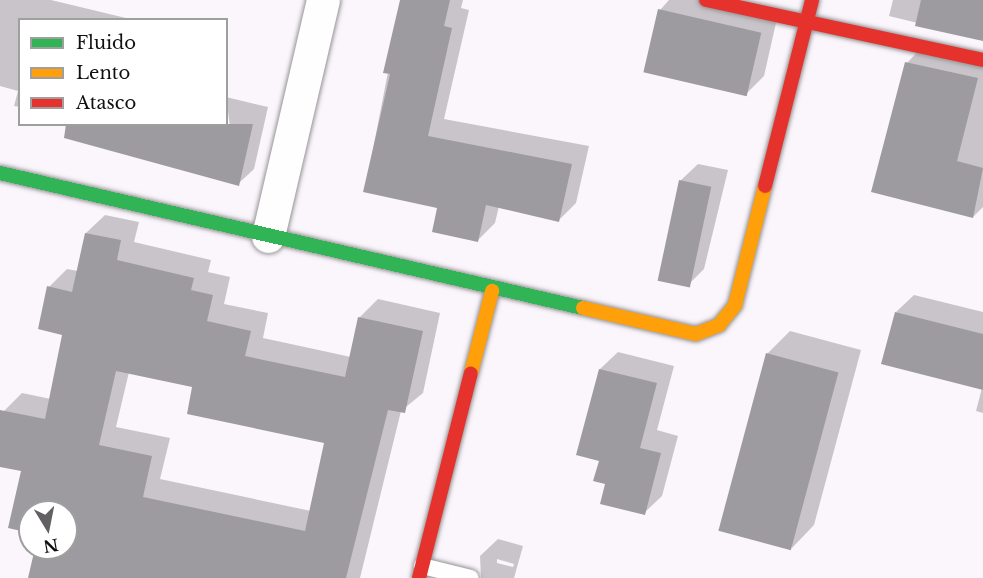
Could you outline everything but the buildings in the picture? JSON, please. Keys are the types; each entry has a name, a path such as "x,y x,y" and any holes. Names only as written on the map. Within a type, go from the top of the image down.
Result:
{"street":[{"path":"268,236 323,0"},
{"path":"706,0 806,24 983,60"},
{"path":"1,178 268,236 492,291 696,334 719,325 735,305 812,0"},
{"path":"420,572 492,291"}],"lane":[{"path":"420,572 471,578"}],"traffic: fast":[{"path":"0,173 583,308"}],"traffic: slow":[{"path":"583,308 696,334 719,325 735,305 765,186"},
{"path":"471,373 492,291"}],"traffic: jam":[{"path":"706,0 983,60"},
{"path":"765,186 812,0"},
{"path":"419,578 471,373"}]}
